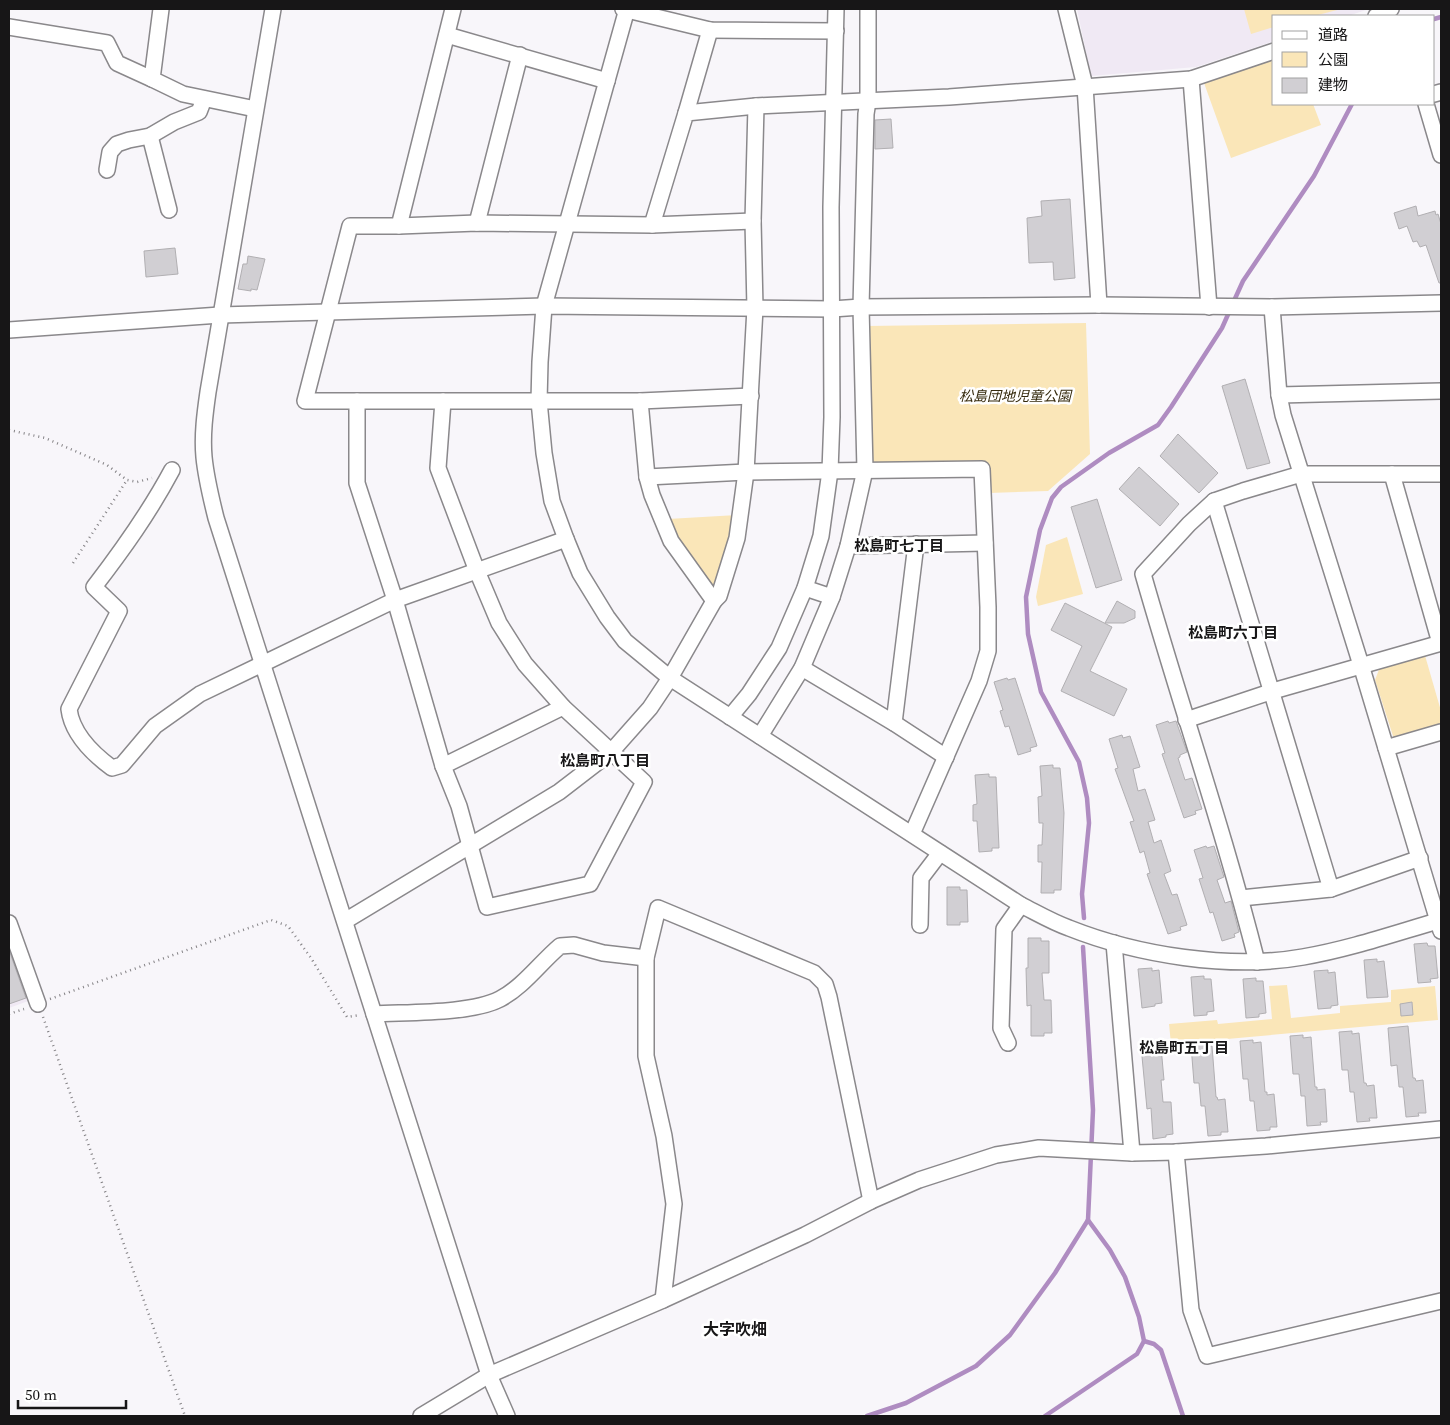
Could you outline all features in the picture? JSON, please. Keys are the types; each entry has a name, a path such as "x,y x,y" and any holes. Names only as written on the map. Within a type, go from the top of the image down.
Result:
{"street":[{"path":"152,79 161,9"},
{"path":"273,9 220,315 204,422 204,458 208,485 216,518 489,1375 507,1416"},
{"path":"399,226 453,9"},
{"path":"836,30 710,30 625,9 607,81 544,306 540,362 540,401 544,453 552,501 580,574 607,617 625,641 670,678 1021,905 1068,928 1114,943 1228,962 1257,962 1302,958 1341,950 1440,924 1283,415 1279,394 1272,307"},
{"path":"730,717 749,694 779,648 804,588 821,536 830,471 832,417 831,207 836,9"},
{"path":"760,736 802,668 832,598 848,546 865,470 861,307 866,114 868,102 868,9"},
{"path":"1066,9 1085,86 1099,305"},
{"path":"1378,15 1393,9"},
{"path":"9,27 107,43 117,63 183,94 256,109"},
{"path":"652,225 710,30"},
{"path":"447,35 607,81"},
{"path":"686,113 756,106 868,102 1191,79 1272,52"},
{"path":"477,223 520,55"},
{"path":"1191,79 1213,307"},
{"path":"107,170 110,152 117,144 150,136 160,132 174,122 199,112 204,99"},
{"path":"1426,105 1441,156"},
{"path":"345,921 559,792 611,752 650,708 719,596 737,538 746,472 755,308 753,221 756,106"},
{"path":"150,136 169,210"},
{"path":"751,396 640,401 306,401 350,226 477,223 652,225 753,221"},
{"path":"9,330 220,315 544,306 832,309 861,307 1099,305 1272,307 1441,303"},
{"path":"1279,394 1441,391"},
{"path":"358,401 357,483 470,845 487,907 590,884 644,782 563,707 525,664 499,623 438,468 443,401"},
{"path":"640,401 648,477 652,494 671,541 714,602"},
{"path":"648,477 746,472 982,469 988,651 979,681 912,834"},
{"path":"172,470 156,501 131,539 94,586 119,611 69,709 70,719 87,746 112,768 122,765 155,726 200,694 394,600 566,539"},
{"path":"1257,962 1241,898 1143,574 1189,524 1214,501 1242,491 1301,474 1441,474"},
{"path":"1186,720 1273,691 1441,643 1392,474"},
{"path":"1214,501 1331,888"},
{"path":"848,546 985,543"},
{"path":"894,723 916,544"},
{"path":"804,588 832,598"},
{"path":"802,668 894,723 946,757"},
{"path":"444,766 563,707"},
{"path":"1386,748 1441,732"},
{"path":"920,925 921,878 940,853"},
{"path":"1241,898 1331,888 1420,858"},
{"path":"1008,1044 1001,1028 1004,929 1021,905"},
{"path":"663,1300 674,1204 664,1136 646,1056 646,958 658,908 814,973 825,984 871,1201"},
{"path":"9,922 38,1004"},
{"path":"1114,943 1132,1153"},
{"path":"374,1014 448,1010 480,1006 499,999 519,986 560,946 574,945 603,953 646,958"},
{"path":"421,1416 489,1375 663,1300 871,1201 919,1180 996,1155 1039,1148 1132,1153 1176,1152 1266,1146 1441,1129"},
{"path":"1176,1152 1191,1310 1207,1356 1441,1301"}],"path":[{"path":"9,430 44,438 107,465 126,480 137,482 172,470"},
{"path":"73,563 126,480"},
{"path":"186,1416 38,1004 271,920 288,926 311,958 347,1017 374,1014"}],"shaded area":[{"path":"1077,9 1369,9 1351,15 1272,15 1272,42 1196,67 1091,76"},
{"path":"9,937 31,1000 9,1008"}],"green space":[{"path":"1244,9 1341,9 1318,15 1272,15 1272,28 1251,34"},
{"path":"1272,59 1272,105 1313,105 1321,125 1231,158 1204,83"},
{"name":"松島団地児童公園","path":"1086,323 1090,454 1048,491 989,493 988,463 870,464 866,326"},
{"path":"737,515 714,592 686,552 668,519"},
{"path":"1067,537 1083,594 1038,606 1036,597 1046,545"},
{"path":"1424,652 1441,711 1441,724 1394,739 1375,680 1380,667"},
{"path":"1287,985 1291,1018 1340,1013 1340,1006 1391,1002 1391,990 1435,986 1438,1020 1171,1044 1169,1024 1217,1020 1218,1024 1272,1019 1269,986"}],"building":[{"path":"891,119 893,148 875,149 875,120"},
{"path":"1070,199 1075,278 1054,280 1053,262 1029,263 1027,218 1042,216 1041,201"},
{"path":"1416,206 1418,216 1435,211 1436,215 1438,214 1441,224 1441,283 1439,283 1426,245 1420,247 1417,241 1413,242 1407,226 1399,229 1394,213"},
{"path":"175,248 178,274 146,277 144,251"},
{"path":"248,256 265,259 257,290 238,289 243,264 247,264"},
{"path":"1245,379 1270,463 1247,469 1222,386"},
{"path":"1178,434 1218,473 1199,493 1160,456"},
{"path":"1139,467 1179,504 1160,526 1119,489"},
{"path":"1097,499 1122,580 1096,588 1071,507"},
{"path":"1117,601 1135,611 1135,618 1124,623 1105,623"},
{"path":"1065,603 1112,627 1090,671 1127,689 1114,716 1061,691 1082,646 1051,630"},
{"path":"1007,678 1008,680 1015,678 1037,746 1030,748 1031,751 1018,755 1009,726 1005,727 1000,711 1003,710 994,682"},
{"path":"1168,721 1169,723 1176,721 1187,752 1178,758 1185,780 1192,778 1202,809 1195,811 1196,814 1184,818 1162,754 1165,753 1156,725"},
{"path":"1122,735 1123,738 1130,736 1140,767 1133,769 1138,791 1145,789 1155,820 1148,822 1154,843 1161,840 1171,871 1164,874 1172,895 1177,894 1187,925 1180,927 1181,930 1168,934 1147,874 1150,873 1144,851 1140,853 1130,822 1134,821 1115,769 1118,768 1109,739"},
{"path":"1053,765 1053,768 1060,768 1064,813 1061,890 1054,890 1054,893 1041,893 1042,862 1038,862 1038,845 1042,845 1043,823 1039,823 1038,797 1042,796 1040,766"},
{"path":"989,774 989,777 996,777 999,848 992,848 992,851 979,852 977,821 973,821 973,805 977,804 975,775"},
{"path":"1206,846 1207,848 1214,846 1224,877 1217,880 1225,903 1231,901 1239,932 1234,934 1235,937 1222,941 1213,912 1210,913 1199,879 1203,878 1194,850"},
{"path":"947,887 960,887 960,890 967,890 968,922 960,922 960,925 947,925"},
{"path":"1028,938 1041,938 1041,941 1049,941 1049,973 1042,973 1044,1000 1051,1000 1052,1033 1044,1033 1044,1036 1031,1036 1031,1005 1027,1006 1026,968 1028,968"},
{"path":"1427,943 1428,946 1435,946 1438,978 1430,979 1431,982 1418,983 1414,944"},
{"path":"9,950 26,998 9,1004"},
{"path":"1377,959 1377,962 1384,961 1388,997 1367,998 1364,960"},
{"path":"1152,968 1152,971 1159,970 1162,1003 1142,1008 1138,969"},
{"path":"1328,970 1328,973 1335,972 1338,1005 1331,1006 1331,1008 1318,1009 1314,971"},
{"path":"1204,976 1204,979 1211,979 1214,1011 1207,1012 1207,1015 1194,1016 1191,977"},
{"path":"1256,978 1256,981 1263,981 1266,1013 1259,1014 1259,1017 1246,1018 1243,979"},
{"path":"1412,1002 1413,1015 1401,1016 1400,1004"},
{"path":"1408,1026 1413,1078 1416,1081 1423,1080 1426,1113 1418,1113 1419,1116 1406,1117 1403,1087 1399,1087 1397,1065 1391,1066 1388,1028"},
{"path":"1352,1031 1352,1034 1359,1033 1364,1083 1367,1086 1374,1085 1377,1118 1369,1118 1370,1121 1357,1122 1354,1092 1350,1092 1348,1070 1342,1070 1339,1032"},
{"path":"1303,1035 1303,1038 1311,1037 1315,1087 1317,1087 1317,1090 1325,1089 1327,1122 1320,1122 1321,1125 1307,1126 1305,1096 1301,1096 1299,1074 1293,1074 1290,1036"},
{"path":"1253,1040 1253,1043 1261,1042 1265,1092 1267,1092 1267,1095 1274,1094 1277,1127 1270,1127 1270,1130 1257,1131 1254,1101 1250,1101 1248,1079 1243,1079 1240,1041"},
{"path":"1204,1044 1204,1047 1212,1046 1216,1097 1218,1100 1225,1099 1228,1132 1221,1132 1221,1135 1208,1136 1205,1106 1201,1106 1199,1083 1194,1083 1191,1045"},
{"path":"1154,1045 1154,1047 1161,1047 1164,1080 1161,1080 1163,1102 1171,1102 1173,1134 1153,1139 1151,1108 1147,1109 1141,1046"}],"waterway":[{"path":"1435,19 1441,17"},
{"path":"1233,303 1243,281 1314,176 1351,105"},
{"path":"1084,918 1082,894 1089,823 1087,798 1079,762 1041,692 1028,634 1026,597 1040,530 1052,498 1061,487 1109,453 1158,425 1222,328 1230,310"},
{"path":"867,1416 906,1403 976,1366 1010,1335 1055,1273 1088,1220 1093,1110 1083,947"},
{"path":"1045,1416 1137,1354 1144,1341 1139,1317 1125,1277 1110,1250 1088,1220"},
{"path":"1144,1341 1154,1344 1161,1350 1183,1416"}],"district":[{"name":"松島町七丁目","path":"899,546"},
{"name":"松島町六丁目","path":"1233,633"},
{"name":"松島町八丁目","path":"605,761"},
{"name":"松島町五丁目","path":"1184,1048"},
{"name":"大字吹畑","path":"735,1329"}]}
